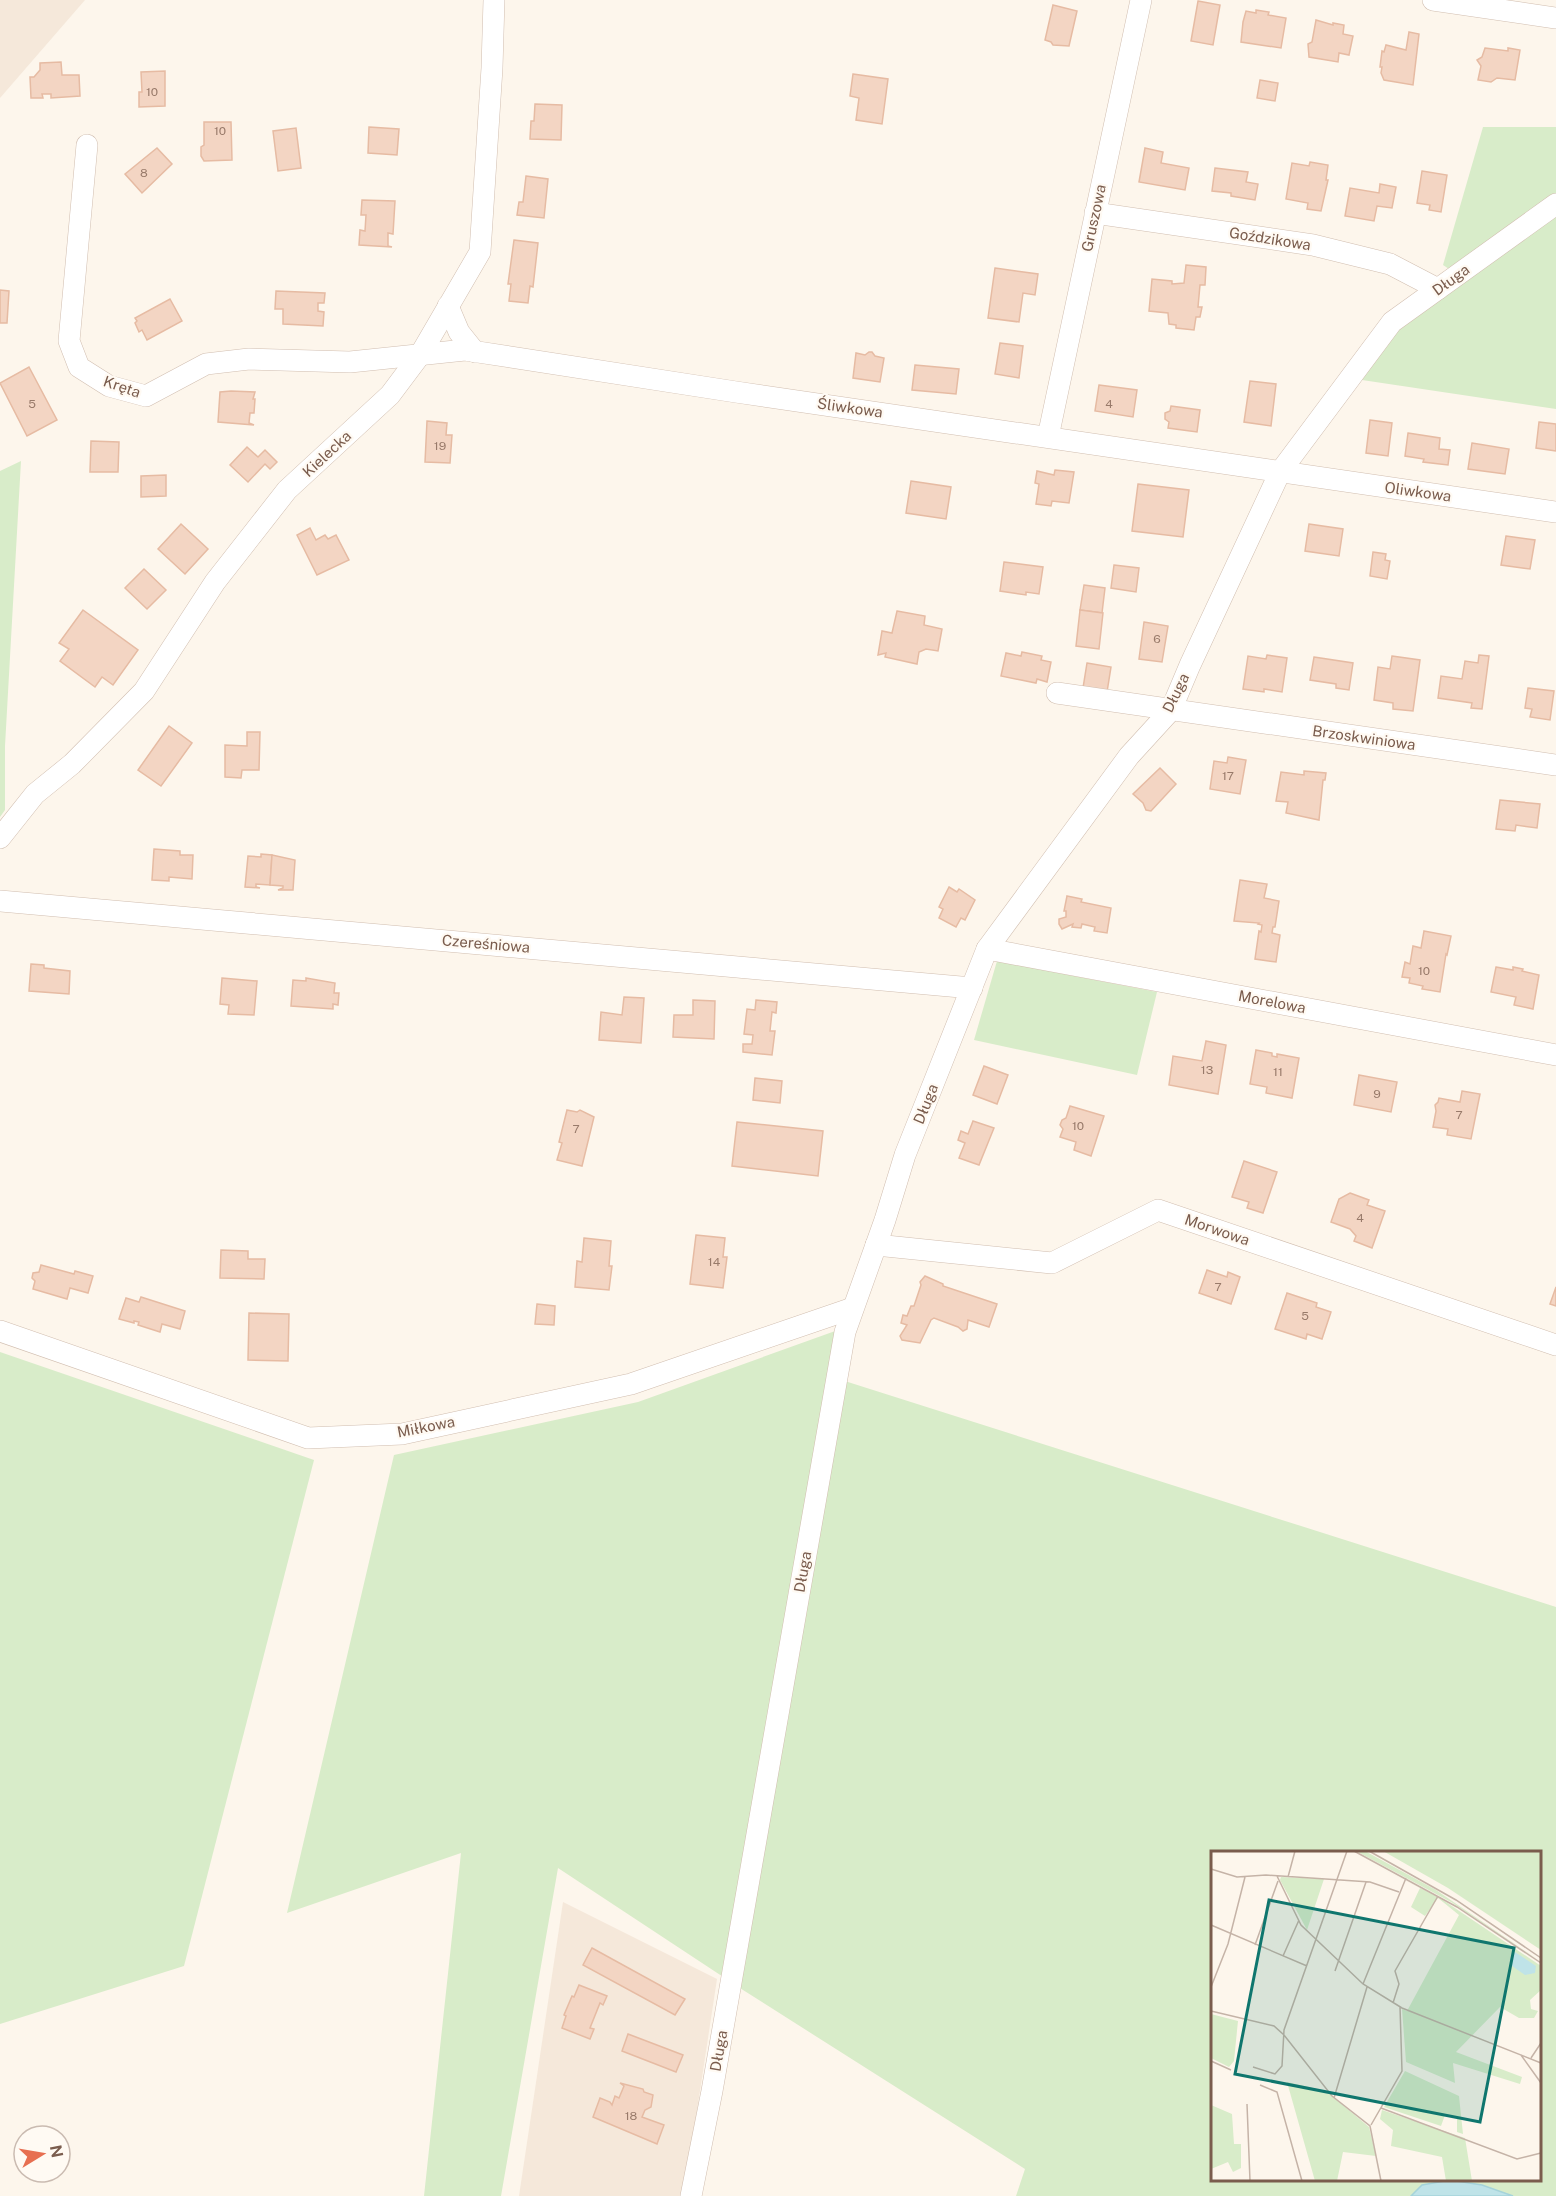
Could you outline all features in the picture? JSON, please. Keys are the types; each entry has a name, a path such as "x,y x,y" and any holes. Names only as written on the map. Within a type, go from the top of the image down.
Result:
{"street":[{"name":"Kielecka","path":"0,838 35,794 72,764 144,691 215,582 287,490 390,395 420,355 480,252 494,0"},
{"name":"Gruszowa","path":"1048,437 1141,0"},
{"path":"1433,0 1556,18"},
{"name":"Kręta","path":"87,145 69,341 79,367 109,386 146,396 206,364 249,359 350,362 420,355"},
{"name":"Długa","path":"691,2196 712,2091 845,1332 905,1155 987,949 1129,756 1171,710 1280,472 1392,322 1556,204"},
{"name":"Goździkowa","path":"1095,213 1313,246 1390,264 1438,289"},
{"path":"448,306 459,332 474,352"},
{"name":"Śliwkowa","path":"420,355 465,350 1280,472"},
{"name":"Oliwkowa","path":"1280,472 1556,512"},
{"name":"Brzoskwiniowa","path":"1057,693 1556,765"},
{"name":"Czereśniowa","path":"0,901 972,988"},
{"name":"Morelowa","path":"987,949 1556,1055"},
{"name":"Morwowa","path":"876,1245 1052,1263 1158,1210 1556,1345"},
{"name":"Miłkowa","path":"0,1331 308,1438 402,1434 631,1384 854,1308"}],"shaded area":[{"path":"0,0 85,0 0,98"},
{"path":"563,1902 717,1979 684,2196 519,2196"}],"green space":[{"path":"1483,127 1556,127 1556,196 1452,271 1443,265"},
{"path":"1556,212 1556,409 1362,380 1402,323"},
{"path":"21,461 5,746 5,810 0,817 0,471"},
{"path":"997,961 1157,992 1137,1075 974,1040"},
{"path":"838,1330 829,1376 1556,1607 1556,2196 1016,2196 1025,2169 743,1990 558,1868 501,2196 424,2196 461,1853 287,1913 394,1455 638,1402"},
{"path":"0,1352 314,1460 184,1966 0,2024"}],"water":[{"path":"1456,2181 1482,2185 1513,2196 1411,2196 1422,2185"}],"building":[{"path":"1198,1 1220,5 1213,45 1191,41"},
{"path":"1053,5 1077,11 1069,46 1053,45 1045,40"},
{"path":"1256,10 1286,18 1281,48 1241,42 1246,11 1256,13"},
{"path":"1316,20 1333,25 1333,23 1344,25 1343,34 1353,36 1349,55 1339,53 1338,62 1309,57 1308,44 1312,42"},
{"path":"1409,32 1419,34 1413,85 1384,80 1381,73 1382,67 1380,67 1382,51 1384,52 1386,45 1406,50"},
{"path":"1485,48 1520,50 1515,80 1497,78 1491,82 1478,80 1481,66 1477,60 1482,57"},
{"path":"61,62 62,75 79,75 80,96 51,98 51,94 42,94 43,98 31,98 30,77 34,77 40,70 40,63"},
{"path":"165,71 165,106 139,107 139,92 142,92 141,72"},
{"path":"853,74 888,79 882,124 856,120 859,98 850,96"},
{"path":"1260,80 1278,83 1275,101 1257,98"},
{"path":"535,104 562,105 561,140 530,139"},
{"path":"204,122 231,122 232,160 204,161 201,156 201,147 204,145"},
{"path":"369,127 399,129 397,155 368,153"},
{"path":"296,128 301,168 278,171 273,131"},
{"path":"157,148 172,164 142,193 125,174"},
{"path":"1145,148 1163,152 1161,163 1189,168 1185,190 1139,182"},
{"path":"1310,162 1328,165 1326,180 1328,180 1321,211 1307,209 1308,203 1286,199 1292,163 1309,166"},
{"path":"1215,168 1248,172 1246,182 1258,184 1255,200 1231,196 1231,193 1212,191"},
{"path":"1422,171 1447,175 1441,212 1429,210 1430,205 1417,203"},
{"path":"526,176 548,179 544,218 517,215 519,202 523,202"},
{"path":"1380,184 1396,187 1392,208 1377,206 1374,221 1345,216 1350,188 1379,193"},
{"path":"362,200 395,201 393,234 388,233 388,246 392,247 359,245 360,230 365,231 366,215 361,215"},
{"path":"514,240 538,243 533,287 530,286 528,303 509,301 511,284 508,284"},
{"path":"1186,265 1206,267 1205,285 1200,285 1198,307 1202,307 1200,317 1196,317 1194,330 1176,328 1176,325 1169,324 1168,313 1149,311 1152,279 1172,281 1172,284 1184,283"},
{"path":"995,268 1038,274 1035,295 1023,293 1019,322 988,318"},
{"path":"0,290 9,291 7,323 0,323"},
{"path":"276,291 325,293 324,303 318,303 318,311 324,312 323,326 283,324 283,309 275,309"},
{"path":"170,299 182,321 147,340 142,330 139,332 135,318"},
{"path":"1000,343 1023,346 1019,378 995,374"},
{"path":"869,352 884,358 880,382 853,378 856,353 865,355"},
{"path":"915,365 959,369 956,394 912,390"},
{"path":"29,367 57,420 27,436 0,383"},
{"path":"1250,381 1276,384 1271,426 1244,422"},
{"path":"1099,385 1137,390 1133,417 1095,411"},
{"path":"220,392 255,392 254,413 250,413 249,423 254,425 218,422"},
{"path":"1171,406 1200,410 1197,432 1168,428 1169,422 1165,419 1165,413 1170,411"},
{"path":"1370,420 1392,423 1388,456 1366,453"},
{"path":"427,421 447,423 446,435 452,435 450,463 425,462"},
{"path":"1539,422 1556,424 1556,451 1536,448"},
{"path":"1408,433 1440,438 1439,449 1450,450 1448,465 1423,462 1424,459 1405,456"},
{"path":"91,441 119,442 118,472 90,472"},
{"path":"1472,443 1509,449 1505,474 1468,469"},
{"path":"247,447 258,457 265,450 277,462 270,469 265,464 248,482 230,465"},
{"path":"1055,470 1074,472 1069,503 1052,501 1051,506 1036,504 1039,484 1035,483 1037,471 1054,475"},
{"path":"166,475 166,496 141,497 141,476"},
{"path":"911,481 951,487 946,519 906,513"},
{"path":"1138,484 1189,490 1183,537 1132,531"},
{"path":"181,524 208,549 185,574 158,549"},
{"path":"1309,524 1343,529 1339,556 1305,551"},
{"path":"310,528 316,540 325,535 328,539 336,535 349,560 317,575 297,535"},
{"path":"1506,536 1535,540 1530,569 1501,565"},
{"path":"1373,552 1386,554 1385,560 1390,561 1387,579 1370,576"},
{"path":"1004,562 1043,567 1039,594 1026,592 1026,595 1000,591"},
{"path":"1114,565 1139,568 1136,592 1111,588"},
{"path":"144,569 166,590 147,609 125,588"},
{"path":"1084,585 1105,588 1102,613 1080,610"},
{"path":"83,610 138,650 113,685 102,677 95,687 60,661 69,649 59,643"},
{"path":"1080,610 1103,613 1099,649 1076,646"},
{"path":"897,611 925,616 924,625 942,629 938,651 926,649 919,652 917,664 885,657 886,653 878,655 882,631 892,633"},
{"path":"1144,622 1168,626 1162,662 1139,659"},
{"path":"1022,652 1042,656 1041,660 1051,662 1047,682 1037,679 1036,683 1001,676 1006,653 1021,656"},
{"path":"1267,655 1287,658 1282,692 1243,689 1248,656 1266,659"},
{"path":"1479,655 1489,656 1482,709 1471,708 1472,703 1438,698 1441,676 1462,679 1465,661 1478,663"},
{"path":"1392,656 1420,660 1413,711 1393,709 1393,703 1374,700 1378,667 1390,669"},
{"path":"1314,657 1353,663 1349,690 1336,688 1336,684 1310,680"},
{"path":"1087,663 1111,667 1107,692 1083,688"},
{"path":"1528,688 1554,691 1550,720 1530,717 1532,709 1525,708"},
{"path":"169,726 192,743 161,786 138,770"},
{"path":"247,732 260,732 259,770 242,770 241,778 225,777 225,745 247,746"},
{"path":"1228,757 1246,760 1240,794 1210,789 1214,761 1227,763"},
{"path":"1160,768 1176,784 1151,811 1146,810 1143,803 1133,794"},
{"path":"1304,771 1326,773 1325,780 1323,780 1319,820 1286,813 1288,802 1276,801 1281,772 1304,775"},
{"path":"1500,800 1540,804 1537,828 1516,825 1515,831 1496,829"},
{"path":"154,849 180,851 180,855 193,855 192,879 169,877 169,881 152,880"},
{"path":"261,854 272,855 270,885 256,884 256,887 260,888 245,887 248,856 261,857"},
{"path":"272,855 295,860 293,890 278,890 283,886 270,885"},
{"path":"1240,880 1267,884 1264,898 1279,901 1272,933 1280,935 1276,962 1255,959 1262,925 1234,921"},
{"path":"949,887 957,892 959,889 975,900 965,920 961,918 956,927 939,918 943,909 939,907"},
{"path":"1067,896 1082,899 1081,902 1111,908 1107,933 1094,931 1095,927 1082,924 1081,928 1072,927 1073,924 1062,929 1059,919 1066,917 1066,911 1064,911"},
{"path":"1424,931 1451,936 1440,992 1422,989 1423,986 1409,983 1410,978 1402,977 1405,962 1410,964 1413,946 1421,948"},
{"path":"31,964 70,971 69,994 29,991"},
{"path":"1496,967 1513,970 1513,967 1539,975 1533,1009 1514,1005 1516,997 1491,992"},
{"path":"222,978 257,981 254,1015 228,1014 229,1005 220,1004"},
{"path":"306,978 335,983 334,993 339,993 338,1005 333,1004 333,1009 291,1006 293,980 306,981"},
{"path":"624,997 644,998 641,1043 599,1040 601,1012 622,1015"},
{"path":"693,1000 715,1001 714,1039 673,1037 674,1015 693,1015"},
{"path":"756,1000 777,1002 776,1013 772,1012 770,1031 775,1031 772,1055 743,1052 743,1044 752,1044 753,1035 744,1034 747,1009 755,1010"},
{"path":"1206,1041 1226,1045 1218,1094 1169,1085 1173,1056 1202,1061"},
{"path":"1256,1050 1272,1053 1272,1056 1277,1057 1277,1054 1299,1058 1292,1098 1266,1093 1267,1087 1250,1084"},
{"path":"984,1066 1008,1075 997,1104 973,1095"},
{"path":"1359,1075 1397,1082 1391,1112 1354,1105"},
{"path":"755,1078 782,1081 780,1103 753,1100"},
{"path":"1462,1091 1480,1094 1471,1139 1447,1135 1448,1129 1433,1127 1435,1105 1439,1098 1460,1102"},
{"path":"1070,1106 1104,1116 1091,1156 1074,1150 1076,1142 1060,1137 1063,1129 1060,1125 1066,1118"},
{"path":"567,1110 577,1112 580,1110 594,1117 582,1166 557,1160"},
{"path":"973,1121 994,1128 979,1165 959,1158 965,1143 958,1140 961,1131 968,1134"},
{"path":"737,1122 823,1131 818,1176 732,1166"},
{"path":"1244,1161 1277,1172 1263,1213 1247,1208 1249,1202 1232,1197"},
{"path":"1350,1193 1369,1200 1367,1205 1385,1211 1372,1248 1354,1241 1356,1236 1350,1229 1331,1222 1339,1199"},
{"path":"696,1235 725,1238 723,1257 727,1257 723,1288 690,1284"},
{"path":"584,1238 611,1241 609,1266 612,1266 609,1290 575,1287 577,1261 582,1262"},
{"path":"221,1250 248,1251 248,1259 265,1259 264,1279 220,1278"},
{"path":"41,1265 74,1274 75,1271 93,1276 88,1293 70,1288 67,1299 33,1289 35,1281 32,1278 33,1273 39,1272"},
{"path":"1207,1270 1227,1277 1228,1272 1240,1277 1231,1304 1199,1293"},
{"path":"925,1276 943,1286 997,1304 989,1327 968,1320 967,1329 963,1331 934,1318 920,1343 902,1340 900,1336 907,1325 901,1323 903,1315 907,1316 911,1306 914,1306 920,1282"},
{"path":"1556,1287 1556,1306 1550,1304"},
{"path":"1287,1293 1317,1303 1316,1307 1331,1312 1322,1339 1307,1334 1306,1339 1275,1329"},
{"path":"141,1297 185,1311 180,1329 162,1324 160,1332 138,1325 139,1322 119,1319 126,1298 139,1302"},
{"path":"537,1304 555,1306 554,1325 535,1324"},
{"path":"249,1313 289,1314 288,1361 248,1360"},
{"path":"592,1948 685,1999 675,2015 583,1965"},
{"path":"579,1985 607,1996 603,2005 600,2003 590,2028 594,2029 590,2039 562,2028 566,2016 564,2015"},
{"path":"628,2034 683,2055 676,2072 622,2051"},
{"path":"620,2083 643,2089 644,2092 653,2095 651,2107 645,2110 642,2117 664,2125 657,2144 593,2117 600,2098 612,2105 615,2096 619,2098 624,2086"}]}
